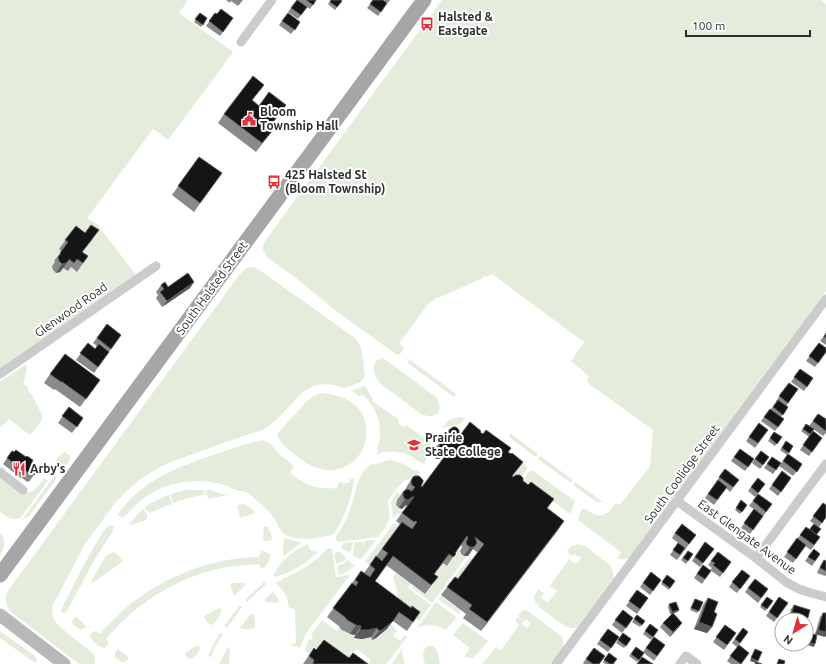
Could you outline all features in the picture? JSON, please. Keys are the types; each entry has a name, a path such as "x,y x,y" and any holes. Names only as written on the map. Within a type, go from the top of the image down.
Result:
{"main road":[{"name":"South Halsted Street","path":"0,575 424,0"},
{"path":"0,615 64,664"}],"street":[{"path":"241,42 272,0"},
{"name":"Glenwood Road","path":"0,374 156,266"},
{"name":"South Coolidge Street","path":"556,664 826,299"},
{"path":"756,558 826,464"},
{"path":"0,472 23,490"},
{"name":"East Glengate Avenue","path":"677,501 756,558 786,582 799,589 826,597"},
{"path":"680,664 686,656 696,664"}],"green space":[{"path":"0,0 188,0 179,13 233,52 168,140 153,129 87,218 97,224 136,275 0,371"},
{"path":"442,0 821,0 826,4 826,291 629,558 619,559 618,557 621,552 578,520 581,510 586,509 595,515 602,515 606,514 616,503 620,505 650,466 653,430 588,383 587,380 589,376 571,361 584,342 492,274 486,277 484,276 483,278 435,298 429,303 399,343 404,348 400,354 397,355 335,310 296,278 267,257 263,249 265,241"},
{"path":"253,267 258,269 355,338 362,351 365,376 361,382 344,388 324,384 313,386 303,392 277,419 265,429 171,462 139,480 115,503 85,544 53,605 52,611 55,622 94,655 94,664 79,664 11,612 6,602 7,592 240,274 246,268"},
{"path":"382,358 436,397 440,407 438,413 431,416 421,414 381,384 375,376 374,367 376,361"},
{"path":"409,359 456,394 454,397 409,364"},
{"path":"25,365 27,367 23,384 28,387 28,391 32,395 42,415 42,420 30,435 9,419 0,428 0,382"},
{"path":"364,386 373,399 372,401 399,420 398,423 404,427 406,425 431,443 427,450 425,464 403,453 385,452 377,454 380,437 378,418 370,403 363,395 359,396 352,391"},
{"path":"320,393 345,398 357,407 363,415 366,423 366,441 362,450 351,464 342,468 326,470 316,468 291,452 281,442 277,434 308,400"},
{"path":"459,417 465,418 460,424 442,428 449,420"},
{"path":"510,433 538,454 536,457 510,438"},
{"path":"483,434 527,466 527,469 521,478 510,481 517,469"},
{"path":"263,440 270,443 279,454 294,466 290,472 295,477 311,486 337,488 338,483 342,482 343,484 350,482 349,480 353,478 354,479 347,508 333,535 299,539 285,535 269,512 248,493 238,491 226,485 204,481 183,482 163,488 145,497 123,518 118,515 124,506 138,492 169,472 192,462 245,444"},
{"path":"65,452 71,459 66,466 61,466 55,461"},
{"path":"540,456 573,480 571,483 538,459"},
{"path":"390,460 406,465 415,471 420,472 417,476 402,483 388,501 389,502 387,504 389,505 388,510 390,512 390,519 378,537 338,542 335,538 348,515 358,483 363,473 372,464"},
{"path":"532,470 575,501 570,514 545,495 525,484 528,472"},
{"path":"55,475 55,481 29,516 22,520"},
{"path":"0,477 24,493 33,490 44,478 48,481 21,517 13,519 0,512"},
{"path":"575,482 602,501 598,503 573,485"},
{"path":"185,490 204,490 205,494 206,490 209,490 227,495 209,499 206,494 173,503 170,494"},
{"path":"397,492 402,496 397,499 396,505 403,512 400,515 397,513 394,518 392,516 393,511 391,510 393,508 391,507 392,505 390,503"},
{"path":"168,495 172,504 149,513 144,508 151,503"},
{"path":"244,504 255,513 240,518 237,506"},
{"path":"143,509 147,514 147,519 129,525 129,524"},
{"path":"394,523 398,527 370,565 365,562"},
{"path":"110,525 114,527 113,531 96,557 67,611 63,613 61,611 62,608 83,566 103,532"},
{"path":"265,526 267,526 272,536 271,540 264,541 263,539"},
{"path":"0,533 4,543 0,556"},
{"path":"284,538 301,543 284,556 283,554"},
{"path":"376,540 361,559 353,555 355,542 363,542 364,547 364,541"},
{"path":"353,542 350,553 341,548 343,543"},
{"path":"308,544 309,548 314,552 318,552 298,568 274,577 277,569 288,556 297,549"},
{"path":"578,544 585,546 610,565 614,578 577,628 570,628 540,608 534,597 538,589 544,593 541,598 548,603 557,591 549,587 570,558 570,560 576,564 581,558 574,554 572,556 567,551 571,546"},
{"path":"328,548 332,549 336,577 350,575 309,629 300,648 297,646 292,646 291,644 296,643 295,609 289,608 285,594 275,583 307,566"},
{"path":"459,549 460,554 467,556 432,603 412,588 413,586 425,594 432,586 429,581 443,563 447,566 450,563 449,562"},
{"path":"261,551 271,555 264,568 261,568 259,564 219,569 183,581 154,596 128,616 117,627 106,639 109,643 105,648 96,644 90,637 90,635 95,631 100,634 132,603 165,582 183,573 201,567 240,558 259,557"},
{"path":"339,551 346,558 344,561 336,564 334,554"},
{"path":"113,552 118,555 122,562 91,584 106,556"},
{"path":"468,559 473,559 455,584 450,583"},
{"path":"348,560 355,566 339,575 337,566"},
{"path":"396,573 411,584 408,588 431,605 419,621 396,604 398,594 393,577"},
{"path":"264,582 266,584 247,602 245,600"},
{"path":"232,583 246,584 234,596 230,585"},
{"path":"273,592 278,598 279,602 265,602 265,599"},
{"path":"441,596 461,611 459,614 438,599"},
{"path":"436,602 456,618 446,630 432,625 417,628"},
{"path":"240,605 242,607 227,628 224,626"},
{"path":"220,608 221,612 216,621 212,625 208,623 204,616"},
{"path":"525,610 561,636 563,640 564,647 551,664 482,664 496,647 500,650 502,649 519,625 516,621 517,617 523,621 522,624 527,628 531,623 526,619 524,621 518,616"},
{"path":"254,614 255,627 251,629 240,628 249,616"},
{"path":"75,617 77,617 86,627 81,630 74,626 72,622"},
{"path":"322,620 337,631 340,628 348,634 354,635 354,639 371,637 372,640 383,634 391,625 397,630 393,636 399,640 401,640 404,635 407,637 386,664 368,664 371,660 357,649 353,653 349,651 352,659 357,664 311,654 305,650 309,639 311,640 313,637 311,635"},
{"path":"463,623 488,641 472,658 464,657 470,648 453,635"},
{"path":"0,631 35,656 37,660 35,663 0,638"},
{"path":"220,633 223,634 211,657 208,656 214,643"},
{"path":"198,645 200,648 199,652 194,657 190,659 186,657 185,653"},
{"path":"429,646 435,648 440,664 425,664 423,656 424,651 426,647"},
{"path":"228,647 230,649 229,664 219,664"},
{"path":"403,647 402,651 404,664 392,664"},
{"path":"118,649 128,657 125,662 121,662 115,657 115,653"}],"building":[{"path":"297,0 307,7 301,15 291,8"},
{"path":"306,0 316,0 313,5"},
{"path":"331,0 342,1 337,7 330,2"},
{"path":"373,0 383,0 387,3 381,12 370,4"},
{"path":"221,9 233,18 223,32 209,21 215,13 217,14"},
{"path":"200,13 207,18 203,25 195,19"},
{"path":"288,13 300,22 295,30 282,21"},
{"name":"Bloom Township Hall","path":"253,76 264,85 252,100 259,106 269,92 286,105 273,122 271,121 267,126 273,130 262,143 224,114"},
{"path":"199,157 222,173 200,203 178,186"},
{"path":"91,225 99,230 82,252 88,256 83,263 77,259 74,263 69,259 66,263 62,264 58,257 68,242 65,240 76,226 85,233"},
{"path":"188,273 194,282 167,301 160,292 164,289 161,285 165,282 168,287"},
{"path":"107,324 121,335 111,349 97,338"},
{"path":"88,343 95,349 99,344 109,352 98,367 80,353"},
{"path":"819,343 826,348 826,352 818,363 809,356"},
{"path":"65,354 100,380 86,399 50,374"},
{"path":"800,369 813,378 807,387 794,377"},
{"path":"789,383 798,389 788,403 779,396"},
{"path":"778,400 788,407 783,415 773,407"},
{"path":"69,407 83,418 77,427 62,416"},
{"path":"770,409 784,419 778,427 764,417"},
{"path":"818,414 826,419 826,431 813,421"},
{"path":"470,422 483,434 486,430 511,448 508,452 511,454 512,453 523,462 512,476 520,475 523,478 523,481 528,485 531,482 554,499 547,508 564,521 487,622 469,609 472,605 447,587 455,577 458,579 484,544 475,537 477,543 474,547 470,547 466,542 468,538 467,536 455,553 456,554 453,557 449,554 434,574 438,577 431,585 393,556 375,581 411,608 412,606 420,612 413,622 399,612 393,621 382,630 379,631 377,628 360,630 361,626 349,621 333,608 352,583 356,586 358,582 355,580 361,571 370,577 375,569 370,565 376,556 382,561 388,553 382,549 402,522 412,529 417,522 414,522 402,513 414,497 408,500 405,499 403,492 407,489 412,491 415,487 412,485 411,481 415,476 419,476 423,480 422,487 451,448 449,447 446,451 442,450 439,447 440,442 445,440 449,442 452,438 449,434 449,430 453,427 456,427 459,430 458,438"},
{"path":"759,423 768,430 758,443 749,437"},
{"path":"806,424 814,429 810,434 803,429"},
{"path":"813,431 822,438 812,452 803,445"},
{"path":"774,432 782,437 777,444 770,438"},
{"path":"786,441 793,446 789,453 782,448"},
{"path":"740,449 754,459 748,467 734,457"},
{"path":"16,450 33,460 33,465 38,469 34,475 26,471 25,472 7,458 12,451 14,452"},
{"path":"761,451 769,457 763,465 755,459"},
{"path":"788,454 802,464 797,472 783,461"},
{"path":"772,457 781,463 776,470 767,464"},
{"path":"725,469 739,480 733,487 719,477"},
{"path":"782,471 791,478 781,492 772,485"},
{"path":"758,478 765,484 758,493 751,487"},
{"path":"718,480 727,487 717,500 708,494"},
{"path":"758,494 772,504 766,512 753,501"},
{"path":"741,500 747,505 742,512 736,508"},
{"path":"823,503 826,505 826,517 822,523 813,516"},
{"path":"754,509 763,516 753,530 744,523"},
{"path":"682,524 696,535 689,544 675,533"},
{"path":"814,524 821,529 816,535 809,530"},
{"path":"806,527 820,537 814,545 800,535"},
{"path":"797,538 806,545 796,559 787,552"},
{"path":"705,542 714,549 703,563 695,557"},
{"path":"678,543 685,548 680,555 673,550"},
{"path":"814,549 820,554 815,561 808,557"},
{"path":"688,551 693,554 688,561 683,558"},
{"path":"718,552 731,562 723,573 713,565 715,563 711,561"},
{"path":"824,560 826,561 826,571 820,568"},
{"path":"703,565 711,571 705,579 697,574"},
{"path":"742,570 750,576 740,589 732,582"},
{"path":"651,572 661,580 653,591 643,583"},
{"path":"667,575 675,581 670,588 662,582"},
{"path":"755,579 768,589 761,598 748,588"},
{"path":"637,590 648,598 640,609 629,601"},
{"path":"767,597 773,601 767,609 761,605"},
{"path":"779,597 788,603 781,612 774,612 774,616 769,612"},
{"path":"708,598 718,602 714,612 717,614 712,627 699,622"},
{"path":"695,599 703,602 699,611 691,608"},
{"path":"676,602 679,610 672,612 669,604"},
{"path":"794,605 810,610 809,612 792,612"},
{"path":"623,610 633,618 626,628 615,620"},
{"path":"673,613 682,623 673,632 663,623"},
{"path":"823,613 826,613 826,632 818,630"},
{"path":"637,615 645,621 642,625 634,619"},
{"path":"650,624 658,630 653,637 645,631"},
{"path":"725,625 736,633 727,645 716,637"},
{"path":"743,628 748,632 740,643 735,639"},
{"path":"608,629 619,637 611,648 600,640"},
{"path":"623,633 631,639 626,646 618,640"},
{"path":"814,634 817,635 814,644"},
{"path":"654,637 665,645 657,656 646,648"},
{"path":"324,640 349,658 353,653 368,664 313,664 314,660 309,656 314,648 316,650"},
{"path":"739,645 749,653 741,664 730,656"},
{"path":"636,647 644,653 639,660 631,654"},
{"path":"594,648 605,656 599,664 593,664 586,659"},
{"path":"755,649 762,652 758,661 751,658"},
{"path":"609,653 617,659 613,664 610,664 604,660"},
{"path":"642,657 653,664 637,664"},
{"path":"779,659 785,661 784,664 777,664"}],"place":[{"name":"Halsted & Eastgate","path":"427,24"},
{"name":"Bloom Township Hall","path":"249,119"},
{"name":"425 Halsted St (Bloom Township)","path":"274,182"},
{"name":"Prairie State College","path":"414,445"},
{"name":"Arby's","path":"19,469"}]}
